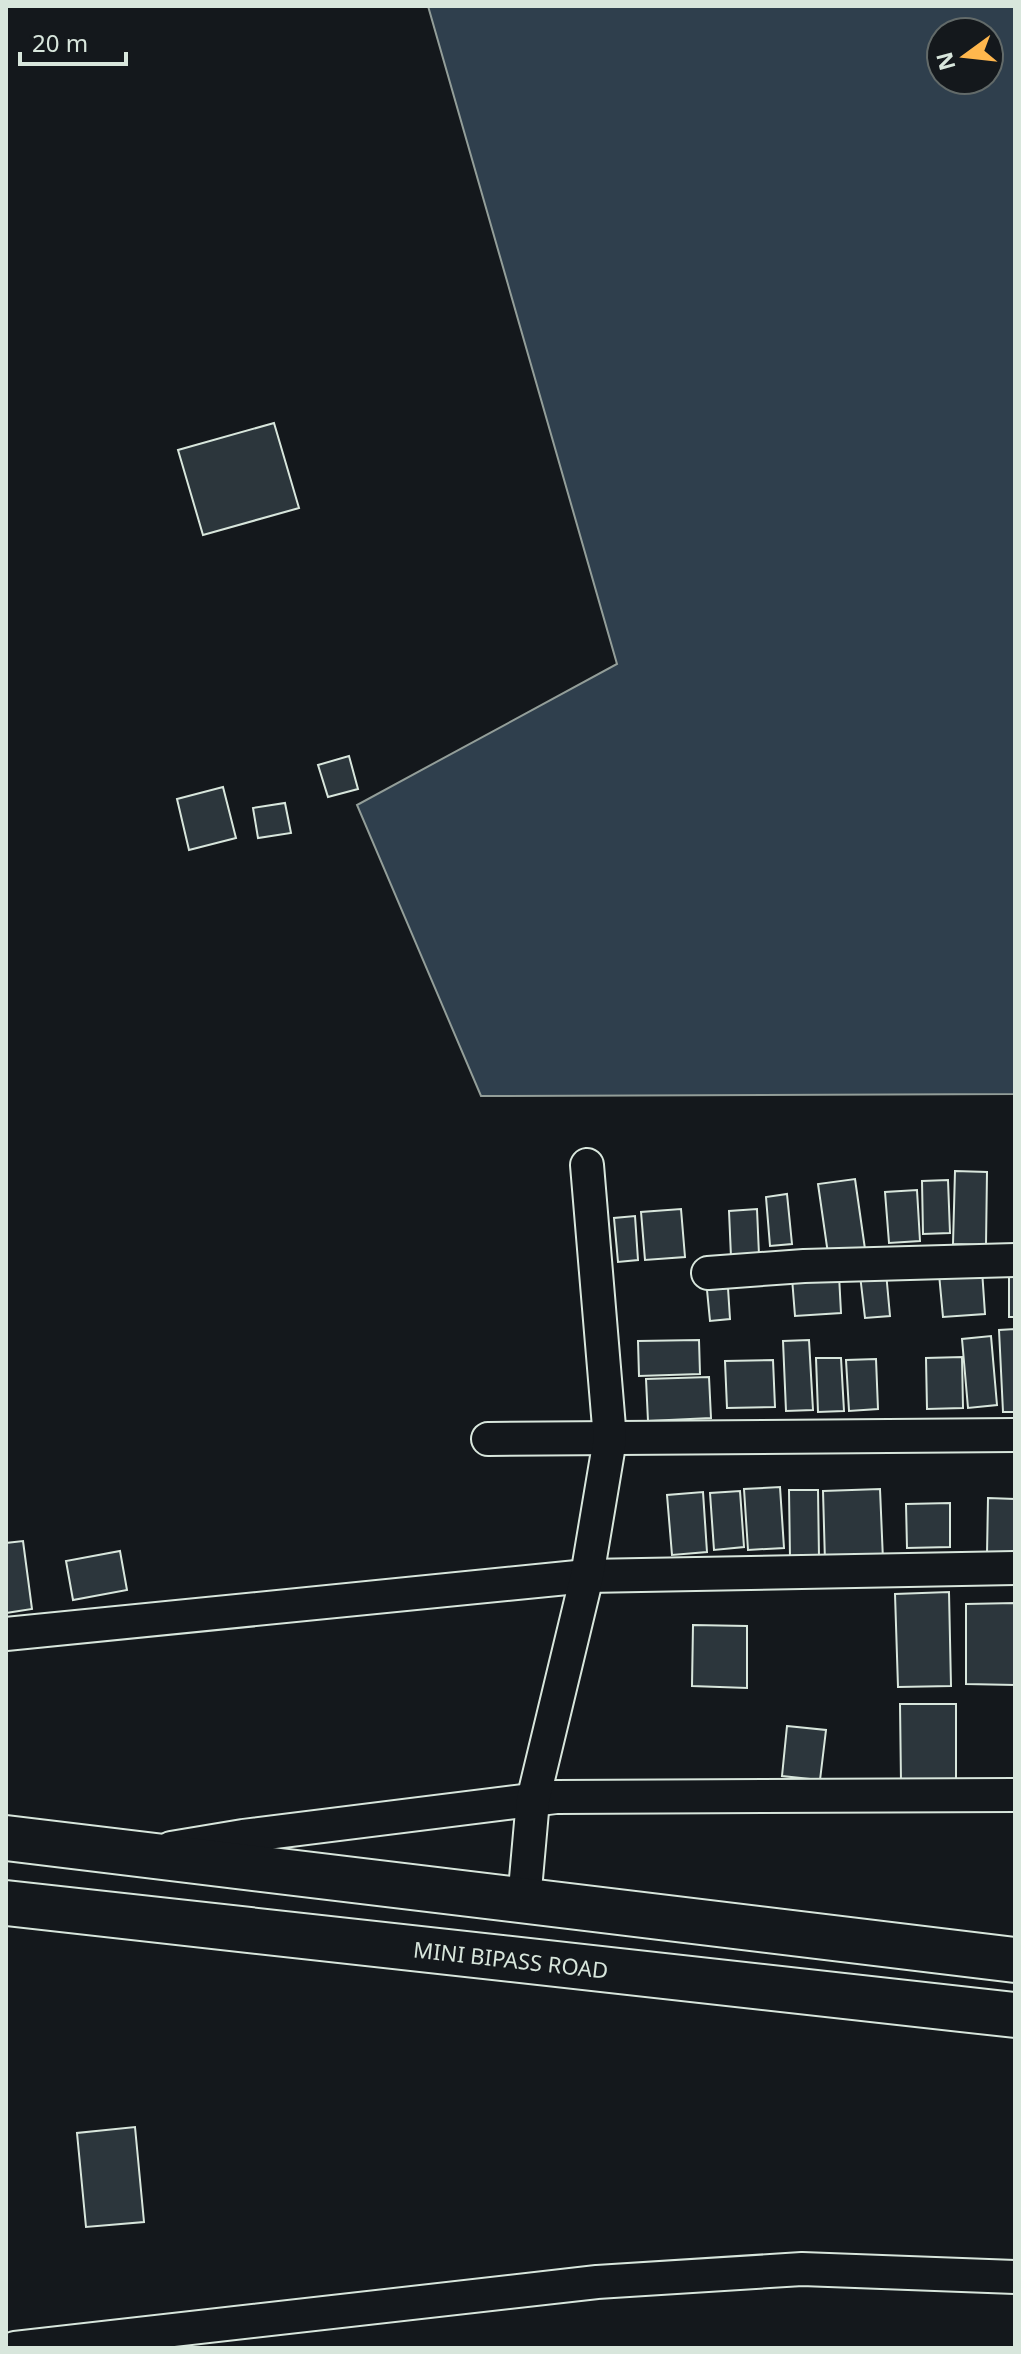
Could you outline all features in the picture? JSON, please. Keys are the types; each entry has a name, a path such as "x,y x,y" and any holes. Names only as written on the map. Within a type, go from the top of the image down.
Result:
{"street":[{"path":"524,1901 533,1800 587,1576 610,1439 587,1165"},
{"path":"708,1273 893,1262 1015,1260"},
{"path":"488,1439 1015,1435"},
{"path":"6,1634 587,1576 1015,1568"},
{"path":"137,1854 243,1836 556,1797 1015,1795"},
{"path":"6,1838 1015,1960"},
{"name":"MINI BIPASS ROAD","path":"6,1903 1015,2015"},
{"path":"15,2348 597,2282 802,2269 1015,2277"}],"water":[{"path":"428,6 1015,6 1015,1094 481,1096 357,805 617,664"}],"building":[{"path":"274,423 299,508 203,535 178,450"},
{"path":"349,756 358,789 328,797 318,765"},
{"path":"223,787 236,838 189,850 177,799"},
{"path":"285,803 291,833 258,838 253,808"},
{"path":"955,1171 987,1172 986,1245 953,1244"},
{"path":"855,1179 865,1249 828,1254 818,1184"},
{"path":"948,1180 950,1233 923,1234 922,1181"},
{"path":"917,1190 920,1241 889,1243 885,1192"},
{"path":"787,1194 792,1244 770,1246 766,1197"},
{"path":"681,1209 685,1257 645,1260 641,1212"},
{"path":"757,1209 759,1255 731,1257 729,1211"},
{"path":"635,1216 638,1260 618,1262 614,1218"},
{"path":"1009,1266 1015,1266 1015,1317 1009,1317"},
{"path":"982,1270 985,1314 943,1317 939,1274"},
{"path":"886,1272 890,1316 865,1318 860,1275"},
{"path":"839,1275 841,1313 795,1316 792,1278"},
{"path":"728,1288 730,1319 710,1321 707,1290"},
{"path":"1015,1329 1015,1412 1003,1412 999,1330"},
{"path":"991,1336 997,1405 968,1408 962,1339"},
{"path":"699,1340 700,1374 639,1376 638,1341"},
{"path":"809,1340 813,1410 786,1411 783,1341"},
{"path":"962,1357 963,1408 927,1409 926,1358"},
{"path":"816,1358 841,1358 844,1411 818,1412"},
{"path":"876,1359 878,1409 849,1411 846,1360"},
{"path":"773,1360 775,1407 727,1408 725,1361"},
{"path":"709,1377 711,1418 648,1421 646,1379"},
{"path":"780,1487 784,1548 748,1550 744,1489"},
{"path":"880,1489 883,1560 825,1562 823,1491"},
{"path":"789,1490 818,1490 819,1557 790,1558"},
{"path":"740,1491 744,1547 714,1550 710,1493"},
{"path":"703,1492 707,1552 672,1555 667,1495"},
{"path":"988,1498 1015,1499 1015,1554 987,1554"},
{"path":"950,1503 950,1547 907,1548 906,1504"},
{"path":"23,1541 32,1609 6,1613 6,1543"},
{"path":"120,1551 127,1590 73,1600 66,1561"},
{"path":"949,1592 951,1686 898,1687 895,1594"},
{"path":"1015,1603 1015,1685 966,1684 966,1604"},
{"path":"693,1625 747,1626 747,1688 692,1686"},
{"path":"900,1704 956,1704 956,1782 901,1782"},
{"path":"787,1726 826,1730 820,1780 782,1776"},
{"path":"135,2127 144,2222 86,2227 77,2133"}]}
